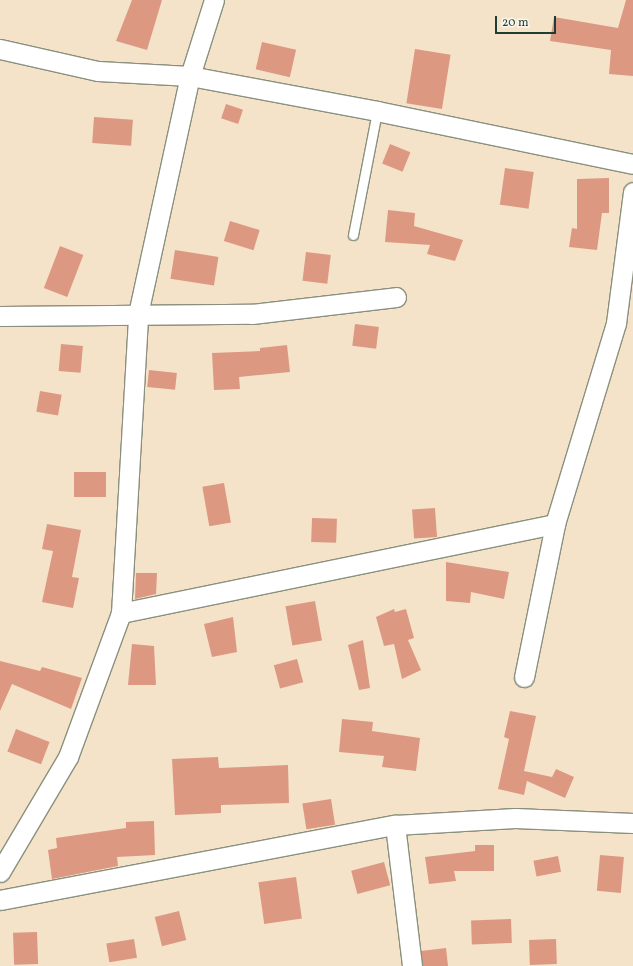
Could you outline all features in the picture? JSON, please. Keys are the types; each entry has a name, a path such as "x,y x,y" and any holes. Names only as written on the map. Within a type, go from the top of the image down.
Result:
{"street":[{"path":"0,872 68,757 121,612 138,314 190,76 214,0"},
{"path":"0,49 98,71 190,76 377,111 633,164"},
{"path":"524,677 555,524 616,323 633,192"},
{"path":"0,316 252,314 396,297"},
{"path":"121,612 555,524"},
{"path":"0,900 395,825 515,818 633,823"},
{"path":"395,825 412,966"}],"lane":[{"path":"353,235 377,111"}],"building":[{"path":"132,0 162,0 147,50 116,41"},
{"path":"626,0 633,0 633,76 609,74 611,50 550,41 554,17 618,28"},
{"path":"262,42 296,50 290,77 256,69"},
{"path":"415,49 451,55 442,109 406,103"},
{"path":"226,104 243,110 238,124 221,118"},
{"path":"94,117 133,120 131,146 92,143"},
{"path":"390,144 410,152 403,172 382,163"},
{"path":"505,168 534,172 529,209 500,205"},
{"path":"609,178 609,213 602,213 597,250 569,247 572,228 577,229 577,179"},
{"path":"388,210 415,213 414,226 463,240 455,261 427,254 430,245 385,242"},
{"path":"230,221 260,230 254,250 224,241"},
{"path":"60,246 83,255 67,297 44,288"},
{"path":"175,250 218,257 214,286 170,279"},
{"path":"306,252 331,255 327,284 302,281"},
{"path":"355,324 379,327 376,349 352,346"},
{"path":"61,344 83,346 81,373 59,371"},
{"path":"287,345 290,372 239,377 240,389 214,390 212,353 260,351 260,348"},
{"path":"149,370 177,373 175,390 147,387"},
{"path":"40,391 62,395 58,416 36,412"},
{"path":"74,472 106,472 106,497 74,497"},
{"path":"224,483 231,522 209,526 202,487"},
{"path":"435,508 437,537 414,539 412,510"},
{"path":"312,518 337,519 336,543 311,542"},
{"path":"47,524 81,530 72,577 79,578 73,608 42,602 53,551 42,549"},
{"path":"446,562 509,572 504,599 471,592 470,603 446,601"},
{"path":"136,573 157,573 156,594 135,599"},
{"path":"315,601 322,640 292,646 285,606"},
{"path":"394,609 395,612 406,609 414,638 408,640 421,670 402,679 394,644 384,646 376,617"},
{"path":"233,617 237,652 212,657 204,624"},
{"path":"363,640 370,688 359,690 348,645"},
{"path":"132,644 154,646 156,685 128,685"},
{"path":"297,659 303,682 280,688 274,665"},
{"path":"0,661 40,671 42,667 82,678 71,709 12,684 0,711"},
{"path":"510,711 536,716 524,771 552,777 556,769 574,777 565,798 527,781 524,795 498,789 509,739 504,737"},
{"path":"342,719 373,722 372,731 420,738 416,771 382,767 384,756 339,752"},
{"path":"16,729 50,742 41,764 7,751"},
{"path":"218,757 219,768 288,765 289,803 221,805 221,813 175,815 172,759"},
{"path":"331,799 335,825 306,829 302,804"},
{"path":"154,821 155,855 117,857 118,866 52,879 48,850 57,848 56,838 126,828 126,822"},
{"path":"475,845 494,845 494,871 454,871 456,881 429,884 425,857 475,851"},
{"path":"600,855 624,857 621,893 597,891"},
{"path":"558,856 561,872 537,876 533,861"},
{"path":"384,862 390,885 357,894 351,871"},
{"path":"296,877 302,919 264,924 258,882"},
{"path":"179,911 186,940 162,946 155,917"},
{"path":"511,919 512,943 472,944 471,920"},
{"path":"37,932 38,964 14,965 13,933"},
{"path":"134,939 137,958 109,962 106,943"},
{"path":"556,939 557,964 530,965 529,940"},
{"path":"446,948 448,966 423,966 421,951"}]}
